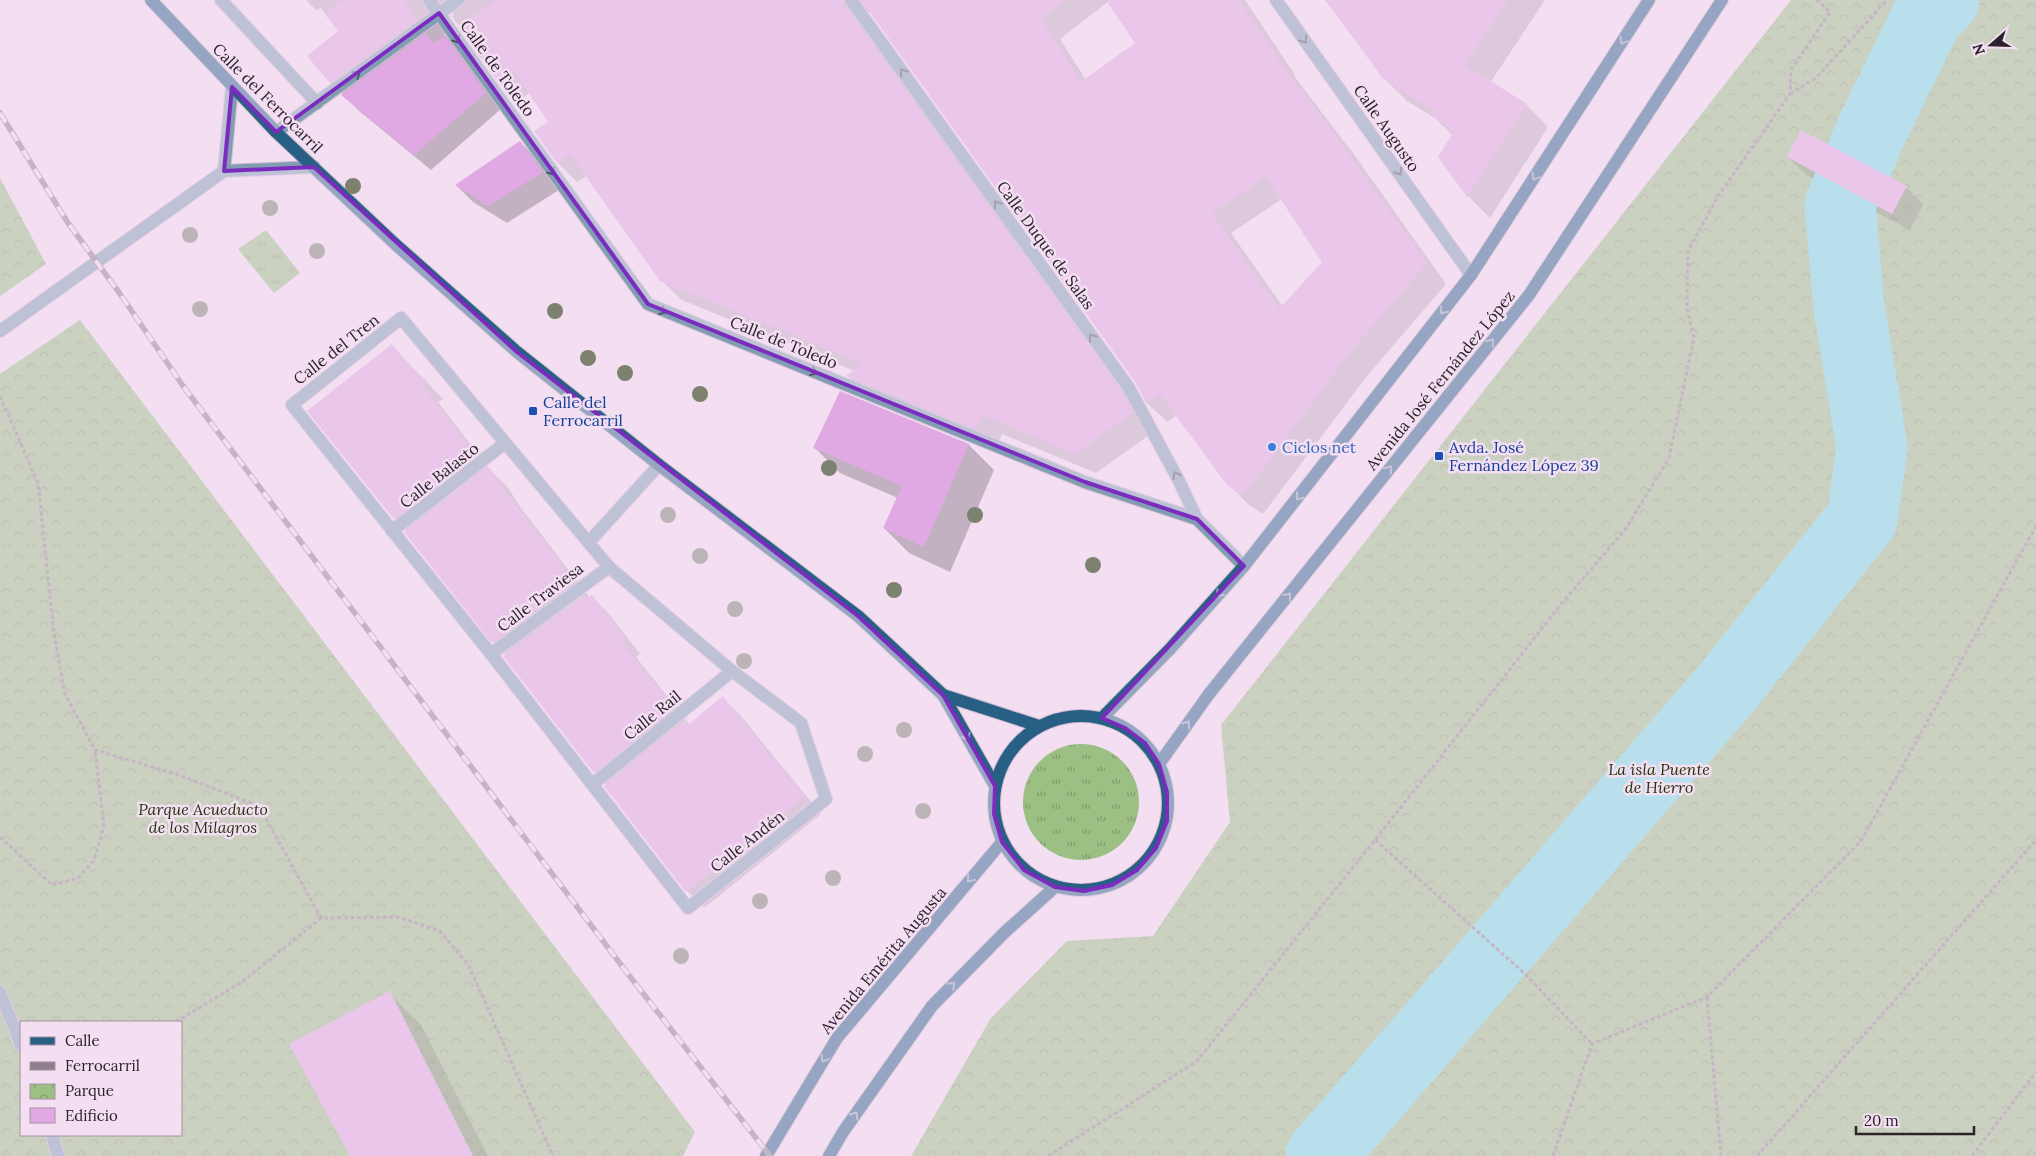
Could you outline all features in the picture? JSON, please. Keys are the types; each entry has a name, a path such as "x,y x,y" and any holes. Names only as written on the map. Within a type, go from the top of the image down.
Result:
{"main road":[{"name":"Calle del Ferrocarril","path":"151,0 276,132 394,244 517,352 659,465 858,616 942,694 995,786"},
{"path":"1102,718 1170,649 1244,566 1472,275 1649,0"},
{"name":"Avenida José Fernández López","path":"1159,764 1209,694 1529,295 1722,0"},
{"name":"Calle del Ferrocarril","path":"942,694 1039,726"},
{"path":"1069,716 1102,718 1125,728 1145,743 1159,764 1167,792 1167,821 1156,848 1137,870 1112,886 1084,892 1055,887 1024,870 1002,842 994,814 995,786 1003,762 1008,755 1019,741 1039,726 1069,716"},
{"name":"Avenida Emérita Augusta","path":"766,1156 837,1038 1002,842"},
{"path":"829,1156 843,1132 932,1006 1005,932 1055,887"}],"street":[{"path":"221,0 317,103"},
{"name":"Calle de Toledo","path":"430,0 648,304 1085,482 1197,520 1244,566"},
{"path":"276,132 458,0"},
{"name":"Calle Duque de Salas","path":"851,0 1128,388 1179,481 1197,520"},
{"name":"Calle Augusto","path":"1276,0 1472,275"},
{"path":"224,171 232,87"},
{"path":"0,331 224,171 314,167"},
{"name":"Calle del Tren","path":"392,531 292,405 401,318 505,443"},
{"path":"505,443 609,567 732,671"},
{"name":"Calle Balasto","path":"392,531 505,443"},
{"name":"Calle Traviesa","path":"588,542 659,465"},
{"path":"392,531 593,784"},
{"name":"Calle Traviesa","path":"491,654 609,567"},
{"name":"Calle Rail","path":"593,784 732,671"},
{"name":"Calle Andén","path":"593,784 688,908 826,799 801,723 732,671"},
{"path":"0,992 20,1042"},
{"path":"52,1136 58,1156"}],"path":[{"path":"1790,94 1792,70 1830,12 1817,0"},
{"path":"1048,1156 1197,1061 1375,840 1566,597 1625,530 1669,458 1694,337 1687,309 1688,251 1718,196 1790,94 1816,78 1888,0"},
{"path":"0,396 38,483 54,634 65,694 95,750 104,826 94,860 78,878 52,884 0,837"},
{"path":"1553,1156 1592,1044 1707,997 1861,841 2036,526"},
{"path":"95,750 179,775 259,806 321,918"},
{"path":"1375,840 1524,973 1592,1044"},
{"path":"1757,1156 2036,840"},
{"path":"178,1021 242,981 321,918 398,917 440,931 469,966 553,1156"},
{"path":"1707,997 1721,1156"},
{"path":"1972,1156 2036,1072"}],"highlighted area":[{"path":"439,13 648,304 1085,482 1197,519 1244,566 1102,718 1125,728 1145,743 1159,764 1167,792 1167,821 1156,848 1137,870 1112,885 1084,891 1055,887 1024,870 1002,842 994,814 995,786 943,695 858,616 517,352 314,167 224,171 232,87 276,132"}],"green space":[{"name":"La isla Puente de Hierro","path":"1791,0 2036,0 2036,1156 911,1156 991,1018 1067,941 1153,936 1230,822 1221,725"},
{"path":"0,178 46,264 0,296"},
{"path":"266,230 300,273 274,293 238,249"},
{"name":"Parque Acueducto de los Milagros","path":"80,320 695,1132 683,1156 0,1156 0,374"},
{"path":"1081,744 1103,749 1122,761 1134,780 1139,802 1134,824 1122,843 1103,855 1081,860 1059,855 1040,843 1028,824 1023,802 1028,780 1040,761 1059,749"}],"building":[{"path":"342,0 404,0 417,20 330,83 307,56 338,31 324,13"},
{"path":"496,0 843,0 844,5 1122,392 1133,413 1075,454 982,415 976,429 846,376 862,363 660,281 570,154 557,163 534,131 548,122 513,70 498,82 459,27"},
{"path":"861,0 1065,0 1041,19 1081,82 1135,43 1106,0 1238,0 1277,55 1275,55 1427,263 1347,356 1243,496 1227,485 1160,394 1146,403 1136,383","holes":["1266,177 1322,262 1279,309 1212,213"]},
{"path":"1326,0 1508,0 1465,65 1527,104 1467,197 1438,157 1454,131 1432,116 1435,111 1383,79"},
{"path":"426,33 433,43 445,36 486,93 414,155 341,95"},
{"path":"1801,130 1907,186 1892,214 1787,157"},
{"path":"520,141 543,172 489,206 455,185"},
{"path":"392,344 407,363 427,381 422,385 476,455 394,519 307,411"},
{"path":"840,391 969,444 924,547 883,528 902,486 813,448"},
{"path":"486,468 490,468 504,490 575,582 492,643 404,532"},
{"path":"585,595 588,598 592,595 624,637 620,640 674,708 594,773 503,656"},
{"path":"723,696 805,796 686,892 604,786 684,721 688,725"},
{"path":"390,991 473,1156 350,1156 289,1044"}],"waterway":[{"path":"1321,1156 1729,685 1862,519 1872,448 1849,307 1840,205 1870,134 1927,17 1944,0"}],"railway":[{"path":"0,113 68,223 118,291 183,386 628,974 770,1156"}],"place":[{"name":"Calle del Ferrocarril","path":"533,411"},
{"name":"Ciclos net","path":"1272,447"},
{"name":"Avda. José Fernández López 39","path":"1439,456"}]}
